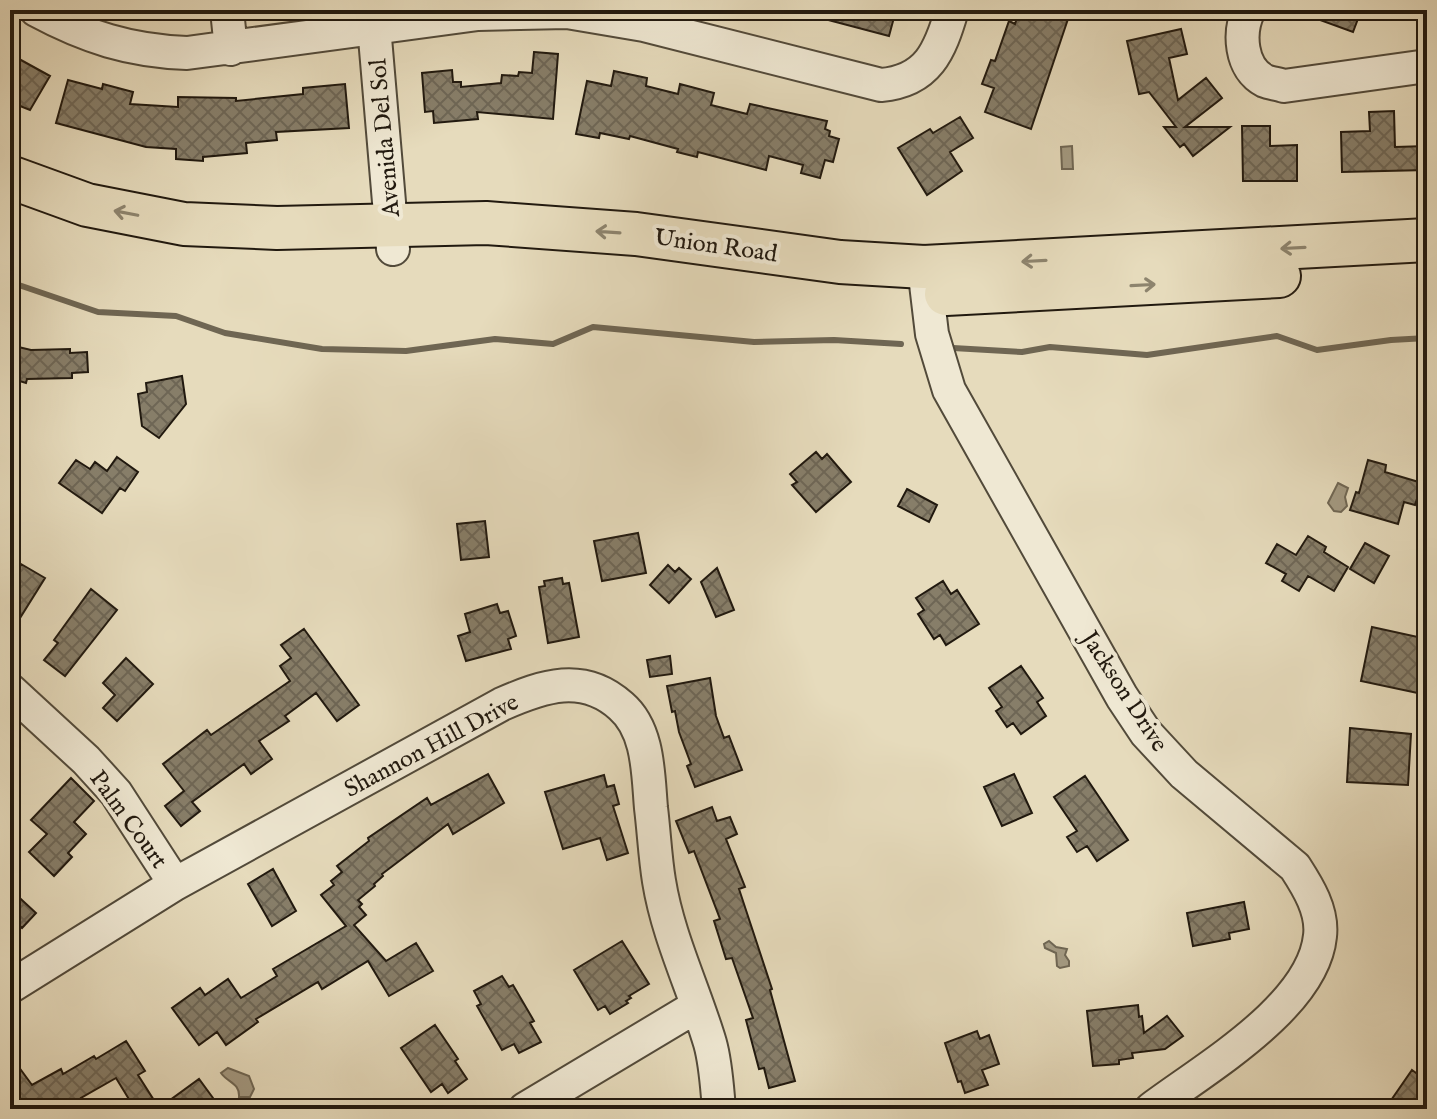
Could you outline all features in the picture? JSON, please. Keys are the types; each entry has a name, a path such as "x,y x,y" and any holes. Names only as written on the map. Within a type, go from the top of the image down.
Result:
{"main road":[{"name":"Union Road","path":"10,177 87,205 184,224 392,236"},
{"name":"Union Road","path":"10,206 70,229 135,244 239,252 486,223 636,234 840,262 926,281 1184,283 1427,267"},
{"name":"Union Road","path":"926,281 1427,240"}],"street":[{"path":"36,10 69,28 112,43 149,51 187,53 478,14 583,12 881,85 901,83 927,64 944,36 952,10"},
{"path":"227,10 231,49"},
{"path":"1249,10 1244,20 1242,48 1252,70 1264,80 1284,86 1427,66"},
{"name":"Avenida Del Sol","path":"374,26 392,236"},
{"name":"Jackson Drive","path":"926,281 937,358 949,390 1122,697 1164,755 1295,867 1309,889 1317,911 1321,934 1315,958 1307,977 1286,1006 1151,1109"},
{"name":"Shannon Hill Drive","path":"10,987 175,884 502,704 536,689 568,683 596,691 621,706 639,728 647,761 659,882 712,1047 719,1109"},
{"name":"Palm Court","path":"10,690 86,760 116,793 175,884"},
{"path":"525,1109 697,1006"}],"shaded area":[{"path":"1072,146 1073,169 1062,169 1061,147"},
{"path":"1338,483 1348,488 1345,497 1347,506 1341,512 1334,511 1328,503"},
{"path":"1049,941 1056,947 1067,949 1065,955 1069,966 1057,966 1056,953 1045,948 1044,944"},
{"path":"228,1068 249,1076 254,1089 250,1097 239,1097 236,1086 221,1073"}],"building":[{"path":"813,10 896,10 889,36 813,16"},
{"path":"1024,10 1071,10 1031,129 985,112 994,88 982,84 991,60 995,61 1009,21 1015,24"},
{"path":"1299,10 1355,10 1354,14 1359,16 1353,32"},
{"path":"1181,29 1187,54 1169,58 1178,100 1206,78 1222,98 1185,127 1230,127 1193,156 1184,144 1180,147 1164,127 1176,127 1149,92 1139,94 1127,41"},
{"path":"534,52 558,54 553,119 477,112 478,119 434,123 433,111 425,112 422,73 452,70 453,82 461,82 461,87 501,83 502,75 532,73"},
{"path":"10,54 50,76 30,110 10,102"},
{"path":"614,71 647,78 646,86 678,94 680,84 714,93 711,105 747,114 750,104 827,121 825,129 830,131 829,136 839,139 833,162 825,160 820,178 801,173 803,165 769,156 766,170 698,152 697,157 677,152 678,149 630,136 629,139 600,133 599,138 576,134 587,81 611,86"},
{"path":"68,80 102,89 103,84 133,92 130,104 178,107 178,97 236,98 236,101 303,94 303,88 345,84 349,128 276,132 277,140 246,143 247,153 203,157 203,161 176,159 176,149 146,147 56,123"},
{"path":"1394,111 1395,147 1427,146 1427,170 1342,172 1341,132 1370,131 1369,112"},
{"path":"960,117 973,138 950,152 962,171 927,195 898,148 930,129 933,133"},
{"path":"1242,126 1270,126 1270,146 1297,145 1297,181 1243,181"},
{"path":"10,345 31,350 87,352 88,372 72,373 72,378 27,379 26,383 10,378"},
{"path":"182,376 186,404 159,438 142,426 138,394 147,392 146,383"},
{"path":"816,452 822,459 827,454 851,482 816,512 792,485 797,482 790,474"},
{"path":"117,457 138,472 125,491 120,488 102,513 59,483 76,460 90,469 95,462 107,471"},
{"path":"1368,460 1386,465 1385,472 1422,483 1415,505 1404,502 1398,524 1350,510 1356,492 1359,493"},
{"path":"907,489 937,505 929,522 898,506"},
{"path":"485,521 489,557 461,560 457,524"},
{"path":"638,533 646,573 602,581 594,541"},
{"path":"1308,536 1326,547 1324,552 1348,567 1334,591 1308,576 1299,591 1282,581 1286,574 1266,563 1277,544 1296,555"},
{"path":"1365,543 1389,556 1374,583 1350,569"},
{"path":"21,564 45,578 10,634 10,568 16,572"},
{"path":"668,565 675,572 679,568 691,579 669,603 650,585"},
{"path":"717,568 734,610 716,617 701,582"},
{"path":"562,578 563,584 569,583 579,637 548,643 539,587 545,586 544,581"},
{"path":"943,581 951,594 957,590 979,624 946,645 940,635 934,639 918,614 924,610 916,598"},
{"path":"91,589 117,610 65,676 44,660 58,643 54,640"},
{"path":"497,604 500,613 508,611 516,636 508,639 511,649 466,661 458,636 470,632 465,614"},
{"path":"1372,627 1427,639 1427,695 1361,681"},
{"path":"304,629 359,705 337,721 316,693 285,716 289,721 259,741 272,759 251,774 244,764 192,802 200,811 181,826 165,806 184,791 163,764 207,730 211,735 290,681 280,666 291,658 281,645"},
{"path":"670,656 672,674 650,677 647,660"},
{"path":"126,658 153,684 117,721 103,708 115,695 103,683"},
{"path":"1021,666 1043,698 1037,702 1046,716 1021,734 1013,723 1007,727 996,711 1002,707 989,688"},
{"path":"710,678 716,716 724,738 729,736 742,770 695,787 667,686"},
{"path":"1350,728 1411,734 1408,785 1347,782"},
{"path":"488,774 504,803 453,834 448,824 382,874 375,886 358,900 362,904 359,907 366,915 354,925 386,961 416,943 433,971 389,996 368,961 322,989 318,982 256,1019 258,1022 226,1045 217,1032 199,1045 172,1008 200,988 205,995 228,979 241,998 277,976 273,969 346,926 321,895 334,885 331,881 342,872 337,866 369,841 368,838 427,798 431,805"},
{"path":"1014,774 1032,813 1002,826 984,787"},
{"path":"604,775 607,787 614,785 619,804 613,806 628,853 607,860 600,838 563,849 545,792"},
{"path":"1085,776 1128,840 1097,861 1087,846 1077,852 1067,837 1077,831 1054,797"},
{"path":"71,778 94,801 74,822 86,834 68,853 72,857 54,876 29,852 47,834 31,820"},
{"path":"712,807 717,821 730,817 737,834 726,839 745,887 739,889 772,989 795,1081 769,1088 764,1068 759,1069 746,1020 753,1018 732,958 726,959 714,921 720,919 694,851 689,853 676,821"},
{"path":"273,869 296,911 272,926 248,884"},
{"path":"10,889 36,913 22,928 10,917"},
{"path":"1244,902 1249,929 1229,933 1230,939 1193,946 1187,913"},
{"path":"622,941 649,984 629,996 628,1003 610,1014 605,1006 598,1010 574,970"},
{"path":"502,976 509,987 513,985 534,1021 530,1023 541,1042 519,1053 514,1044 502,1050 477,1006 481,1004 474,991"},
{"path":"1138,1005 1144,1033 1167,1016 1183,1036 1165,1049 1132,1053 1133,1058 1119,1060 1119,1064 1093,1066 1087,1011"},
{"path":"435,1025 458,1059 455,1061 467,1079 448,1093 442,1084 431,1092 401,1048"},
{"path":"977,1031 980,1039 989,1035 999,1064 982,1070 988,1085 965,1093 961,1081 958,1082 945,1043"},
{"path":"126,1041 145,1071 138,1075 159,1108 199,1079 213,1098 198,1109 135,1109 116,1078 81,1098 83,1102 70,1109 10,1109 10,1055 32,1085 61,1069 63,1074 94,1056 96,1059"},
{"path":"1412,1070 1427,1081 1427,1109 1385,1109"}],"waterway":[{"path":"10,282 98,312 176,316 225,333 322,349 406,351 495,339 553,344 593,327 754,342 834,340 901,344"},
{"path":"953,348 1022,352 1050,347 1147,355 1277,336 1317,350 1427,338"}]}
